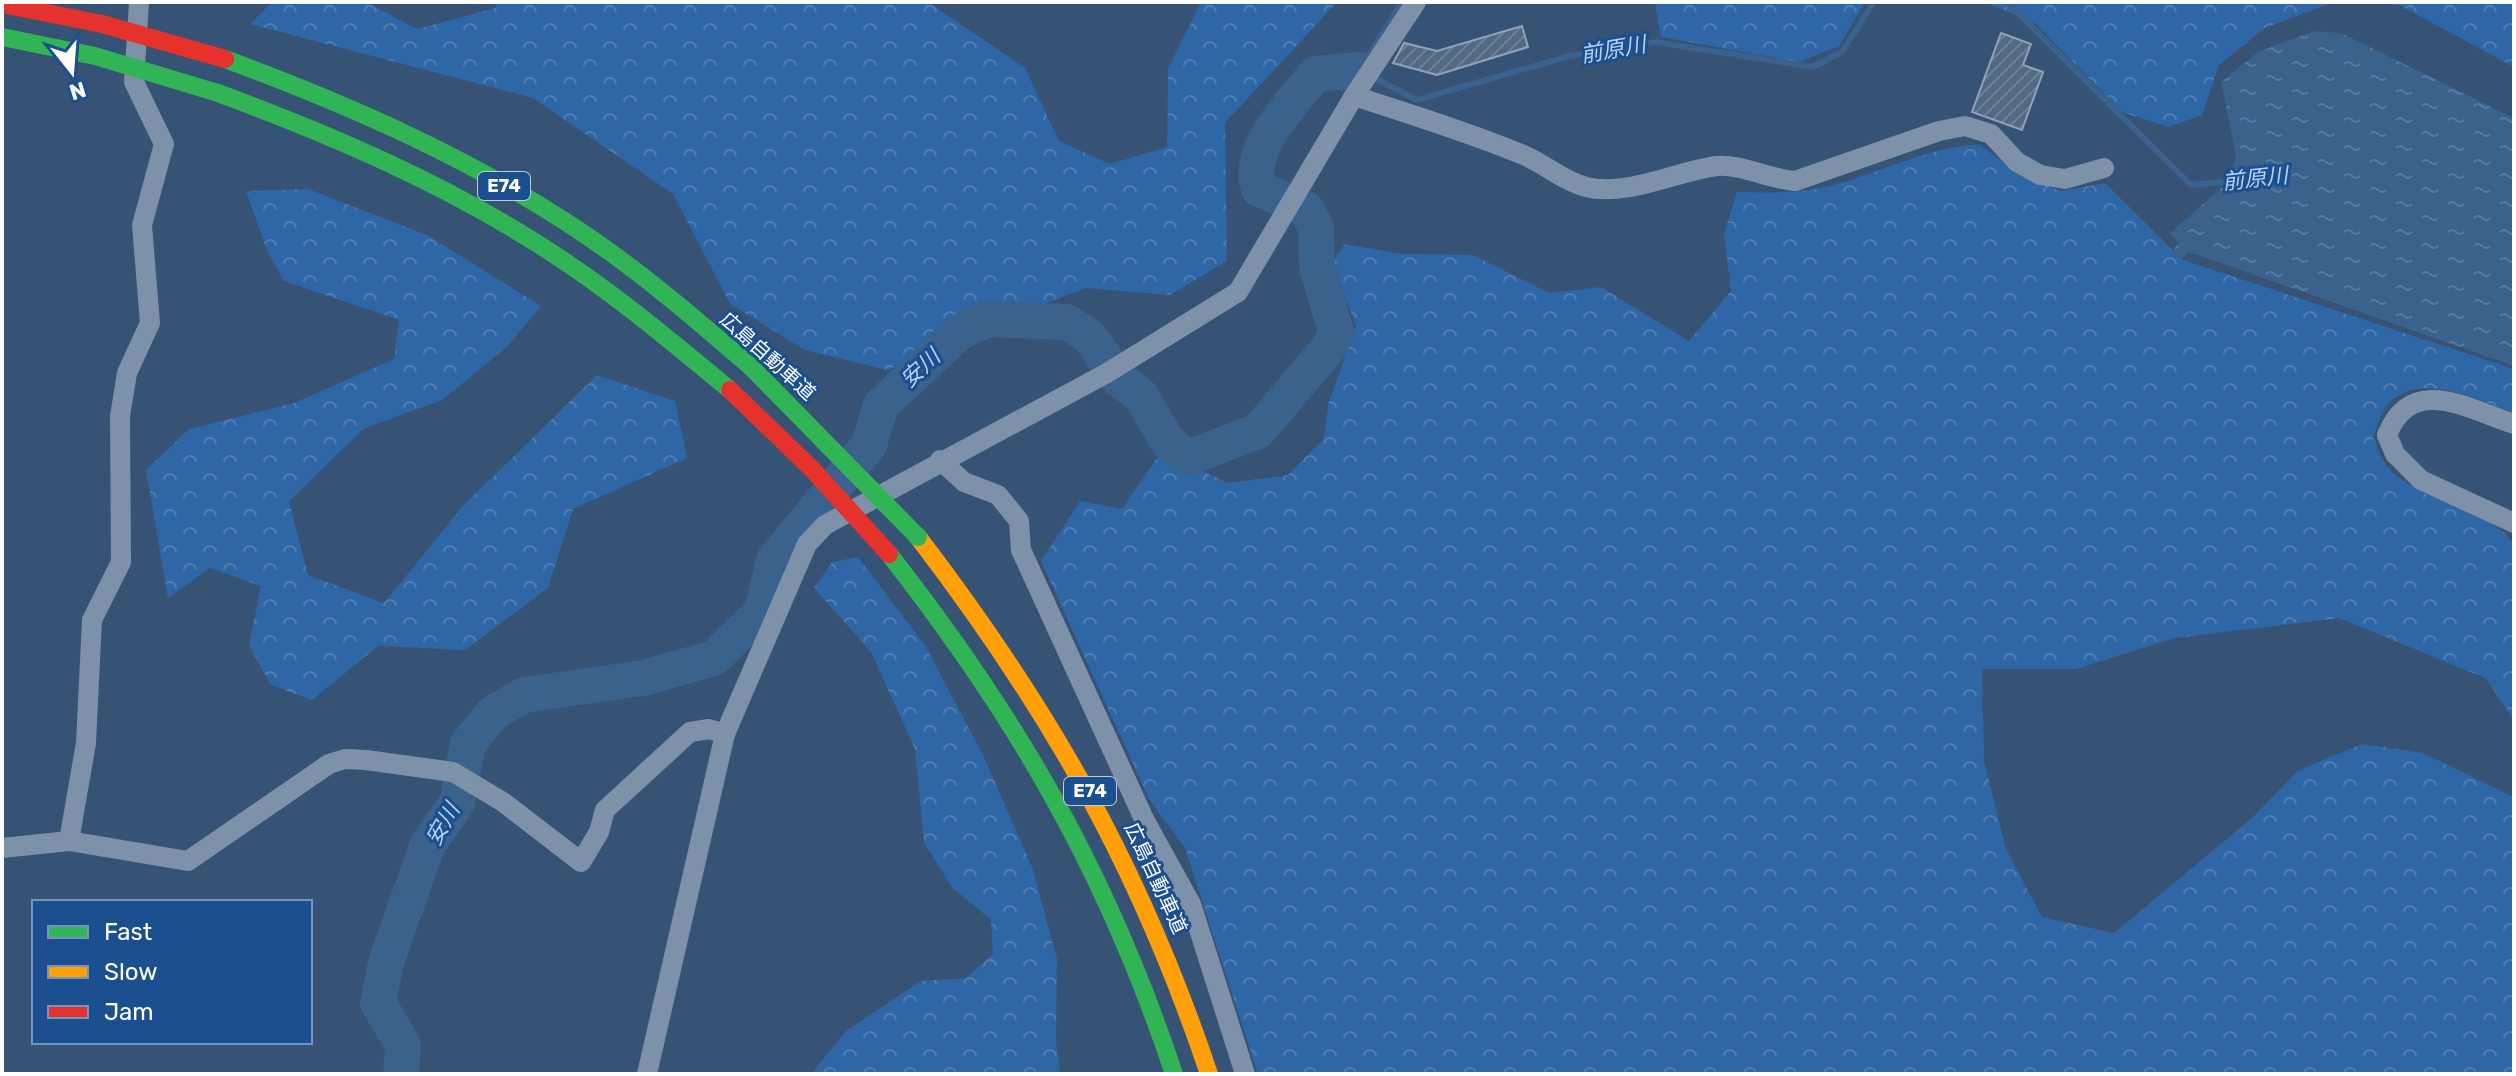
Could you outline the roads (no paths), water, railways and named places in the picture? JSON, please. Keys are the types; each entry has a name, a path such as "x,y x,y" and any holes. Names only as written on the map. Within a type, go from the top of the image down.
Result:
{"highway":[{"name":"広島自動車道","path":"2,4 102,24 225,59 384,122 474,167 571,225 665,293 751,367 834,448 918,537 983,619 1043,707 1094,798 1149,911 1209,1074"},
{"name":"E74","path":"2,37 95,56 218,93 370,152 459,198 551,253 643,318 730,390 812,469 889,554 955,638 1005,712 1065,814 1118,927 1174,1074"}],"street":[{"path":"69,841 86,743 92,620 121,562 122,402 127,373 150,323 142,225 164,144 134,82 139,2"},
{"path":"647,1074 725,734 807,544 825,525 940,460 961,455 1112,370 1238,292 1354,96 1416,2"},
{"path":"1354,96 1492,142 1530,158 1552,174 1588,187 1615,188 1719,166 1738,168 1770,179 1795,181 1939,131 1965,126 1991,134 2017,162 2040,175 2065,179 2104,168"},
{"path":"2514,424 2447,400 2415,401 2395,416 2387,435 2395,454 2421,480 2514,523"},
{"path":"940,460 964,482 998,495 1019,521 1021,550 1144,819 1191,904 1245,1074"},
{"path":"2,848 69,841 188,861 329,764 345,759 460,776 503,802 581,862 599,832 605,810 690,732 709,729 725,734"}],"water":[{"path":"2313,31 2341,33 2514,118 2514,366 2189,252 2182,259 2171,254 2178,243 2170,233 2225,185 2236,157 2221,82 2258,52"}],"waterway":[{"name":"安川","path":"1360,70 1402,2"},
{"name":"前原川","path":"1378,80 1417,100 1569,56 1656,42 1813,67 1842,52 1874,2"},
{"name":"前原川","path":"2007,2 2191,185 2233,181"},
{"name":"安川","path":"401,1074 403,1045 378,1003 387,959 428,844 457,803 468,744 493,713 524,695 643,678 714,658 762,611 774,560 869,445 881,405 960,332 988,319 1067,322 1090,337 1118,378 1141,396 1168,442 1188,458 1258,431 1331,345 1336,331 1317,267 1316,228 1306,209 1259,189 1256,173 1259,158 1273,127 1315,74 1360,70"}]}
